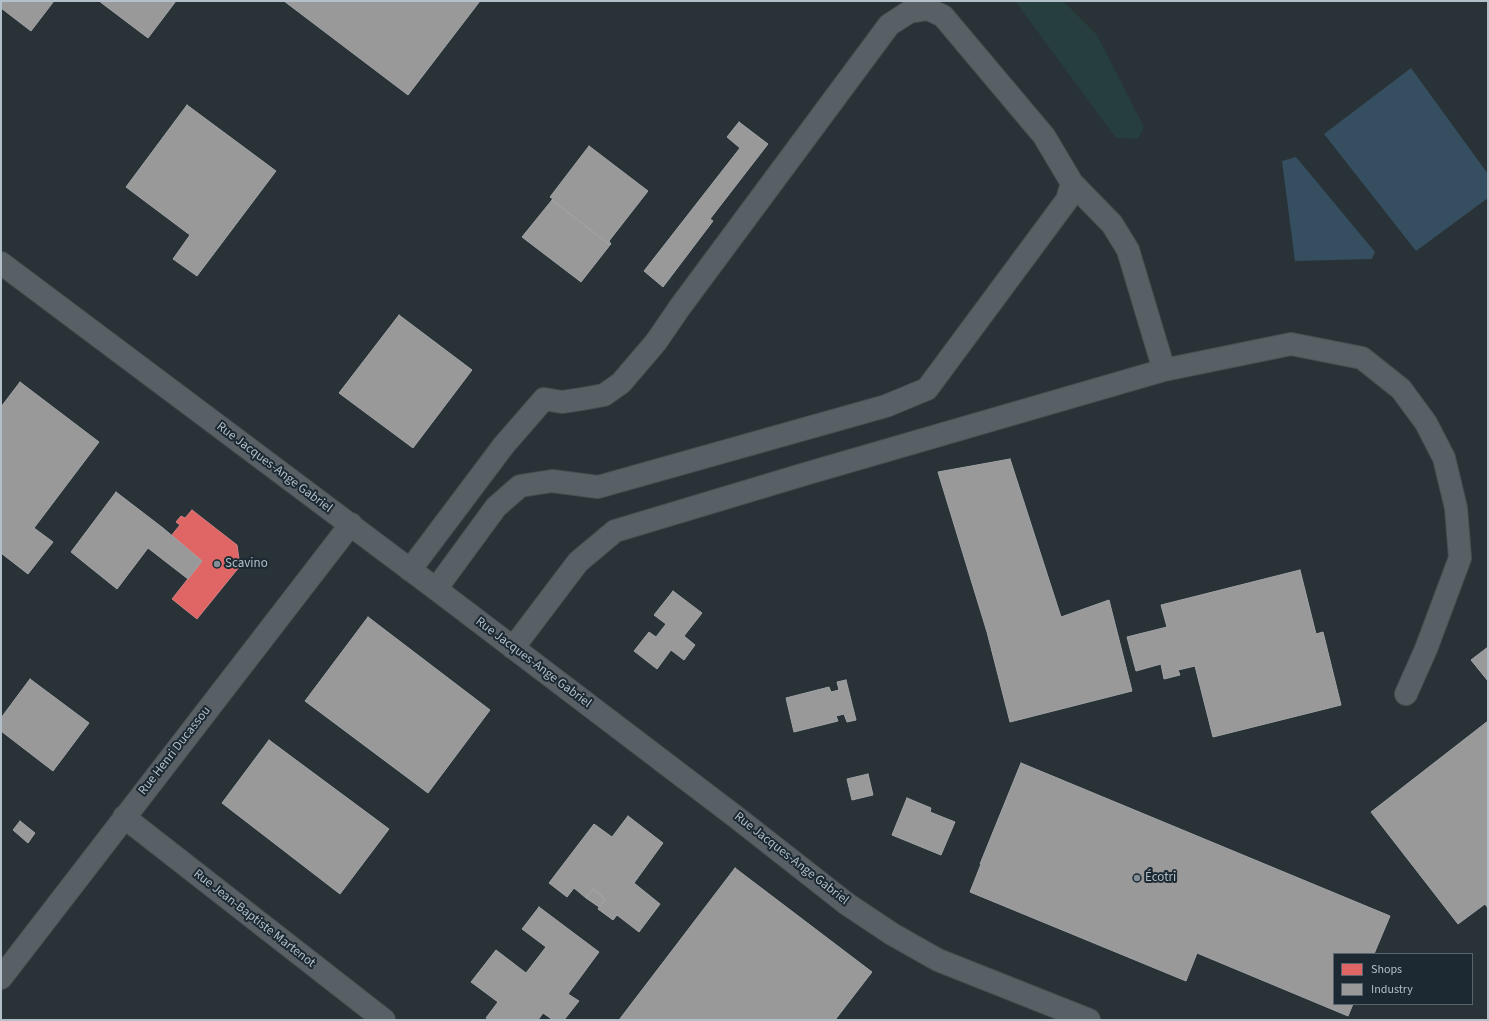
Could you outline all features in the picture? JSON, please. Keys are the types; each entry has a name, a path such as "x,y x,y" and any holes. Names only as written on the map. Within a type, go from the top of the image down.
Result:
{"street":[{"path":"410,570 504,445 544,399 562,402 604,395 621,383 656,342 680,307 889,25 909,12 928,9 943,16 1044,136 1072,183 1112,224 1128,250 1164,370"},
{"path":"436,589 496,508 520,486 552,481 598,487 886,406 927,389 1067,200 1072,183"},
{"name":"Rue Jacques-Ange Gabriel","path":"1,263 351,524 736,817 847,904 892,934 938,960 1089,1020"},
{"path":"513,648 578,562 615,531 805,474 1164,370 1291,344 1362,358 1401,388 1426,423 1444,458 1456,508 1460,558 1426,649 1406,694"},
{"name":"Rue Henri Ducassou","path":"1,978 351,524"},
{"name":"Rue Jean-Baptiste Martenot","path":"124,817 384,1020"}],"green space":[{"path":"1015,1 1063,1 1097,35 1144,127 1138,139 1116,138"}],"water":[{"path":"1411,68 1488,174 1488,198 1416,251 1324,134"},
{"path":"1296,157 1375,252 1372,259 1295,261 1282,161"}],"building: Shops":[{"path":"192,510 237,545 240,566 197,619 172,599 202,561 171,536 180,525 176,522 181,516 185,518"}],"building: Industry":[{"path":"1,1 54,1 31,31 1,8"},
{"path":"99,1 176,1 148,38"},
{"path":"284,1 480,1 408,95"},
{"path":"187,105 276,171 197,276 173,259 190,235 126,187"},
{"path":"739,122 768,144 710,219 713,221 663,287 644,271 740,148 727,137"},
{"path":"589,146 648,191 609,241 611,244 610,245 550,197"},
{"path":"552,200 610,245 581,282 522,237"},
{"path":"399,315 472,370 413,448 339,393"},
{"path":"20,382 99,442 34,528 53,542 28,574 1,553 1,407"},
{"path":"1010,459 1061,617 1109,600 1132,691 1010,722 987,632 938,472"},
{"path":"116,492 163,528 202,561 188,579 148,548 117,589 71,552"},
{"path":"1300,570 1316,634 1323,632 1341,705 1213,737 1195,666 1178,670 1180,675 1164,679 1161,664 1136,671 1127,637 1167,627 1161,605"},
{"path":"673,591 702,613 684,636 695,645 684,660 671,650 657,669 634,651 649,632 656,637 666,624 654,615"},
{"path":"368,617 490,710 428,793 305,701"},
{"path":"1488,647 1488,681 1471,660"},
{"path":"30,679 89,723 53,771 1,731 1,718"},
{"path":"846,680 856,720 847,722 844,714 836,716 838,721 794,732 786,698 829,687 831,692 839,690 837,682"},
{"path":"1488,721 1488,908 1485,904 1458,924 1371,812"},
{"path":"269,740 389,829 340,894 222,803"},
{"name":"Écotri","path":"1021,763 1390,916 1374,953 1333,953 1333,1005 1353,1005 1348,1016 1197,953 1186,981 970,892"},
{"path":"868,774 873,795 852,800 847,779"},
{"path":"907,798 931,808 930,812 955,822 941,855 892,835"},
{"path":"628,816 663,843 634,883 660,904 639,932 617,915 613,920 598,909 605,899 593,889 586,898 574,888 567,897 549,883 594,824 612,837"},
{"path":"20,821 35,833 28,843 13,830"},
{"path":"735,868 872,972 835,1020 619,1020"},
{"path":"593,889 605,899 599,907 586,898"},
{"path":"539,907 599,952 568,994 579,1001 564,1020 553,1020 543,1013 538,1020 490,1020 486,1018 498,1002 471,982 496,950 526,973 546,947 522,929"}],"place":[{"name":"Scavino","path":"217,564"},
{"name":"Écotri","path":"1137,878"}]}
